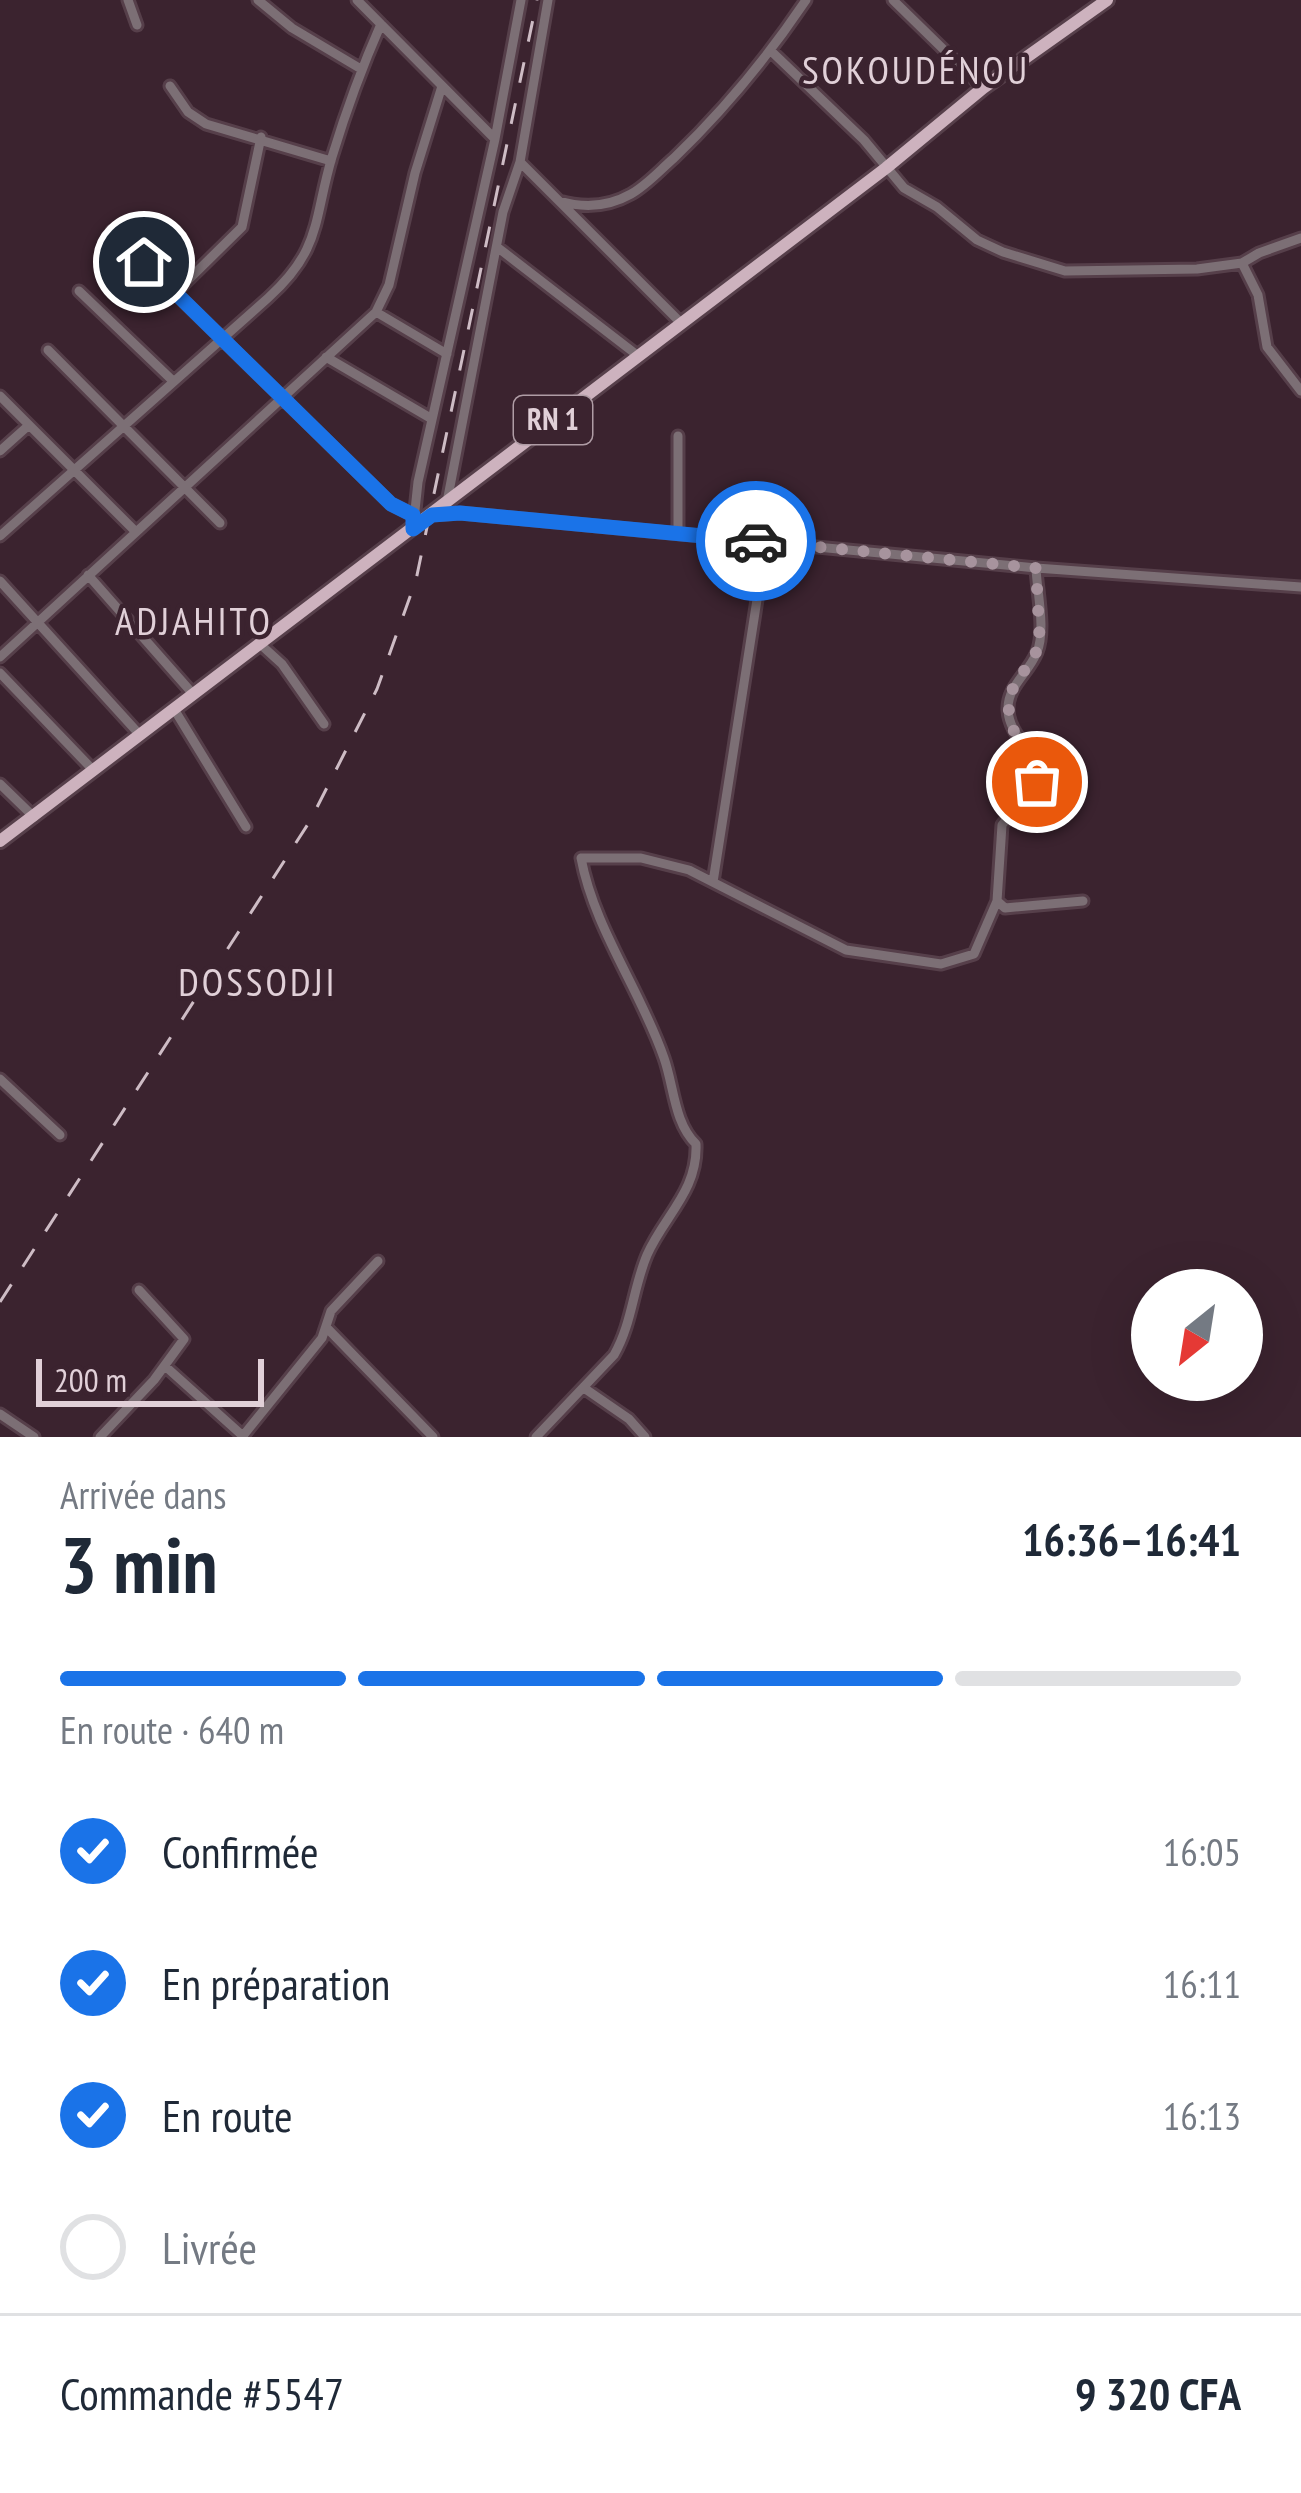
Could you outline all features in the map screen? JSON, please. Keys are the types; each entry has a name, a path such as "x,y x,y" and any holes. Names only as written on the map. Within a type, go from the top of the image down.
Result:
{"main road":[{"name":"RN 1","path":"0,841 413,522 432,515 886,168 983,88 1107,0"},
{"path":"452,498 460,513"}],"street":[{"path":"128,0 137,25"},
{"path":"258,0 292,28 362,70"},
{"path":"357,0 495,139"},
{"path":"112,231 413,522 521,0"},
{"path":"452,498 548,0"},
{"path":"559,201 581,207 600,204 643,186 706,128 806,0"},
{"path":"893,0 983,88"},
{"path":"0,536 291,277 308,253 331,160 381,24"},
{"path":"770,50 864,140 904,188 937,207 976,240 1056,270 1144,271 1242,263 1301,238"},
{"path":"170,86 194,119 331,160"},
{"path":"0,658 376,312 389,285 415,173 442,86"},
{"path":"176,292 242,227 261,137"},
{"path":"520,162 681,323"},
{"path":"497,247 638,356"},
{"path":"1242,263 1258,295 1267,347 1301,391"},
{"path":"79,291 172,380"},
{"path":"376,312 447,354"},
{"path":"48,350 220,523"},
{"path":"326,356 432,419"},
{"path":"0,396 135,531"},
{"path":"0,451 29,424"},
{"path":"678,436 678,533"},
{"path":"432,515 460,513 1036,568 1301,587"},
{"path":"712,881 766,542"},
{"path":"536,1437 623,1340 647,1255 694,1178 697,1157 696,1144 685,1133 663,1054 623,969 581,858 641,858 689,870 846,950 940,964 974,954 997,901 1002,825 1041,771 1012,728 1008,705 1013,688 1040,646 1036,568"},
{"path":"88,574 193,694"},
{"path":"0,581 140,735"},
{"path":"260,644 282,664 324,724"},
{"path":"0,673 94,771"},
{"path":"174,709 246,827"},
{"path":"0,784 34,817"},
{"path":"997,901 1005,908 1083,902"},
{"path":"0,1079 60,1135"},
{"path":"165,1366 242,1436 326,1327 332,1311 377,1261"},
{"path":"100,1437 165,1366 184,1334 139,1290"},
{"path":"326,1327 433,1437"},
{"path":"584,1388 629,1419 645,1437"},
{"path":"0,1414 34,1437"}],"railway":[{"path":"0,1302 310,821 377,689 416,580 537,0"}],"way so far":[{"path":"756,541 1036,568 1040,646 1013,688 1008,705 1012,728 1041,771 1037,782"}],"district":[{"name":"SOKOUDÉNOU","path":"916,70"},
{"name":"ADJAHITO","path":"194,621"},
{"name":"DOSSODJI","path":"258,982"}],"route":[{"path":"144,262 391,504 413,515 413,529 432,515 460,513 756,541"}]}
